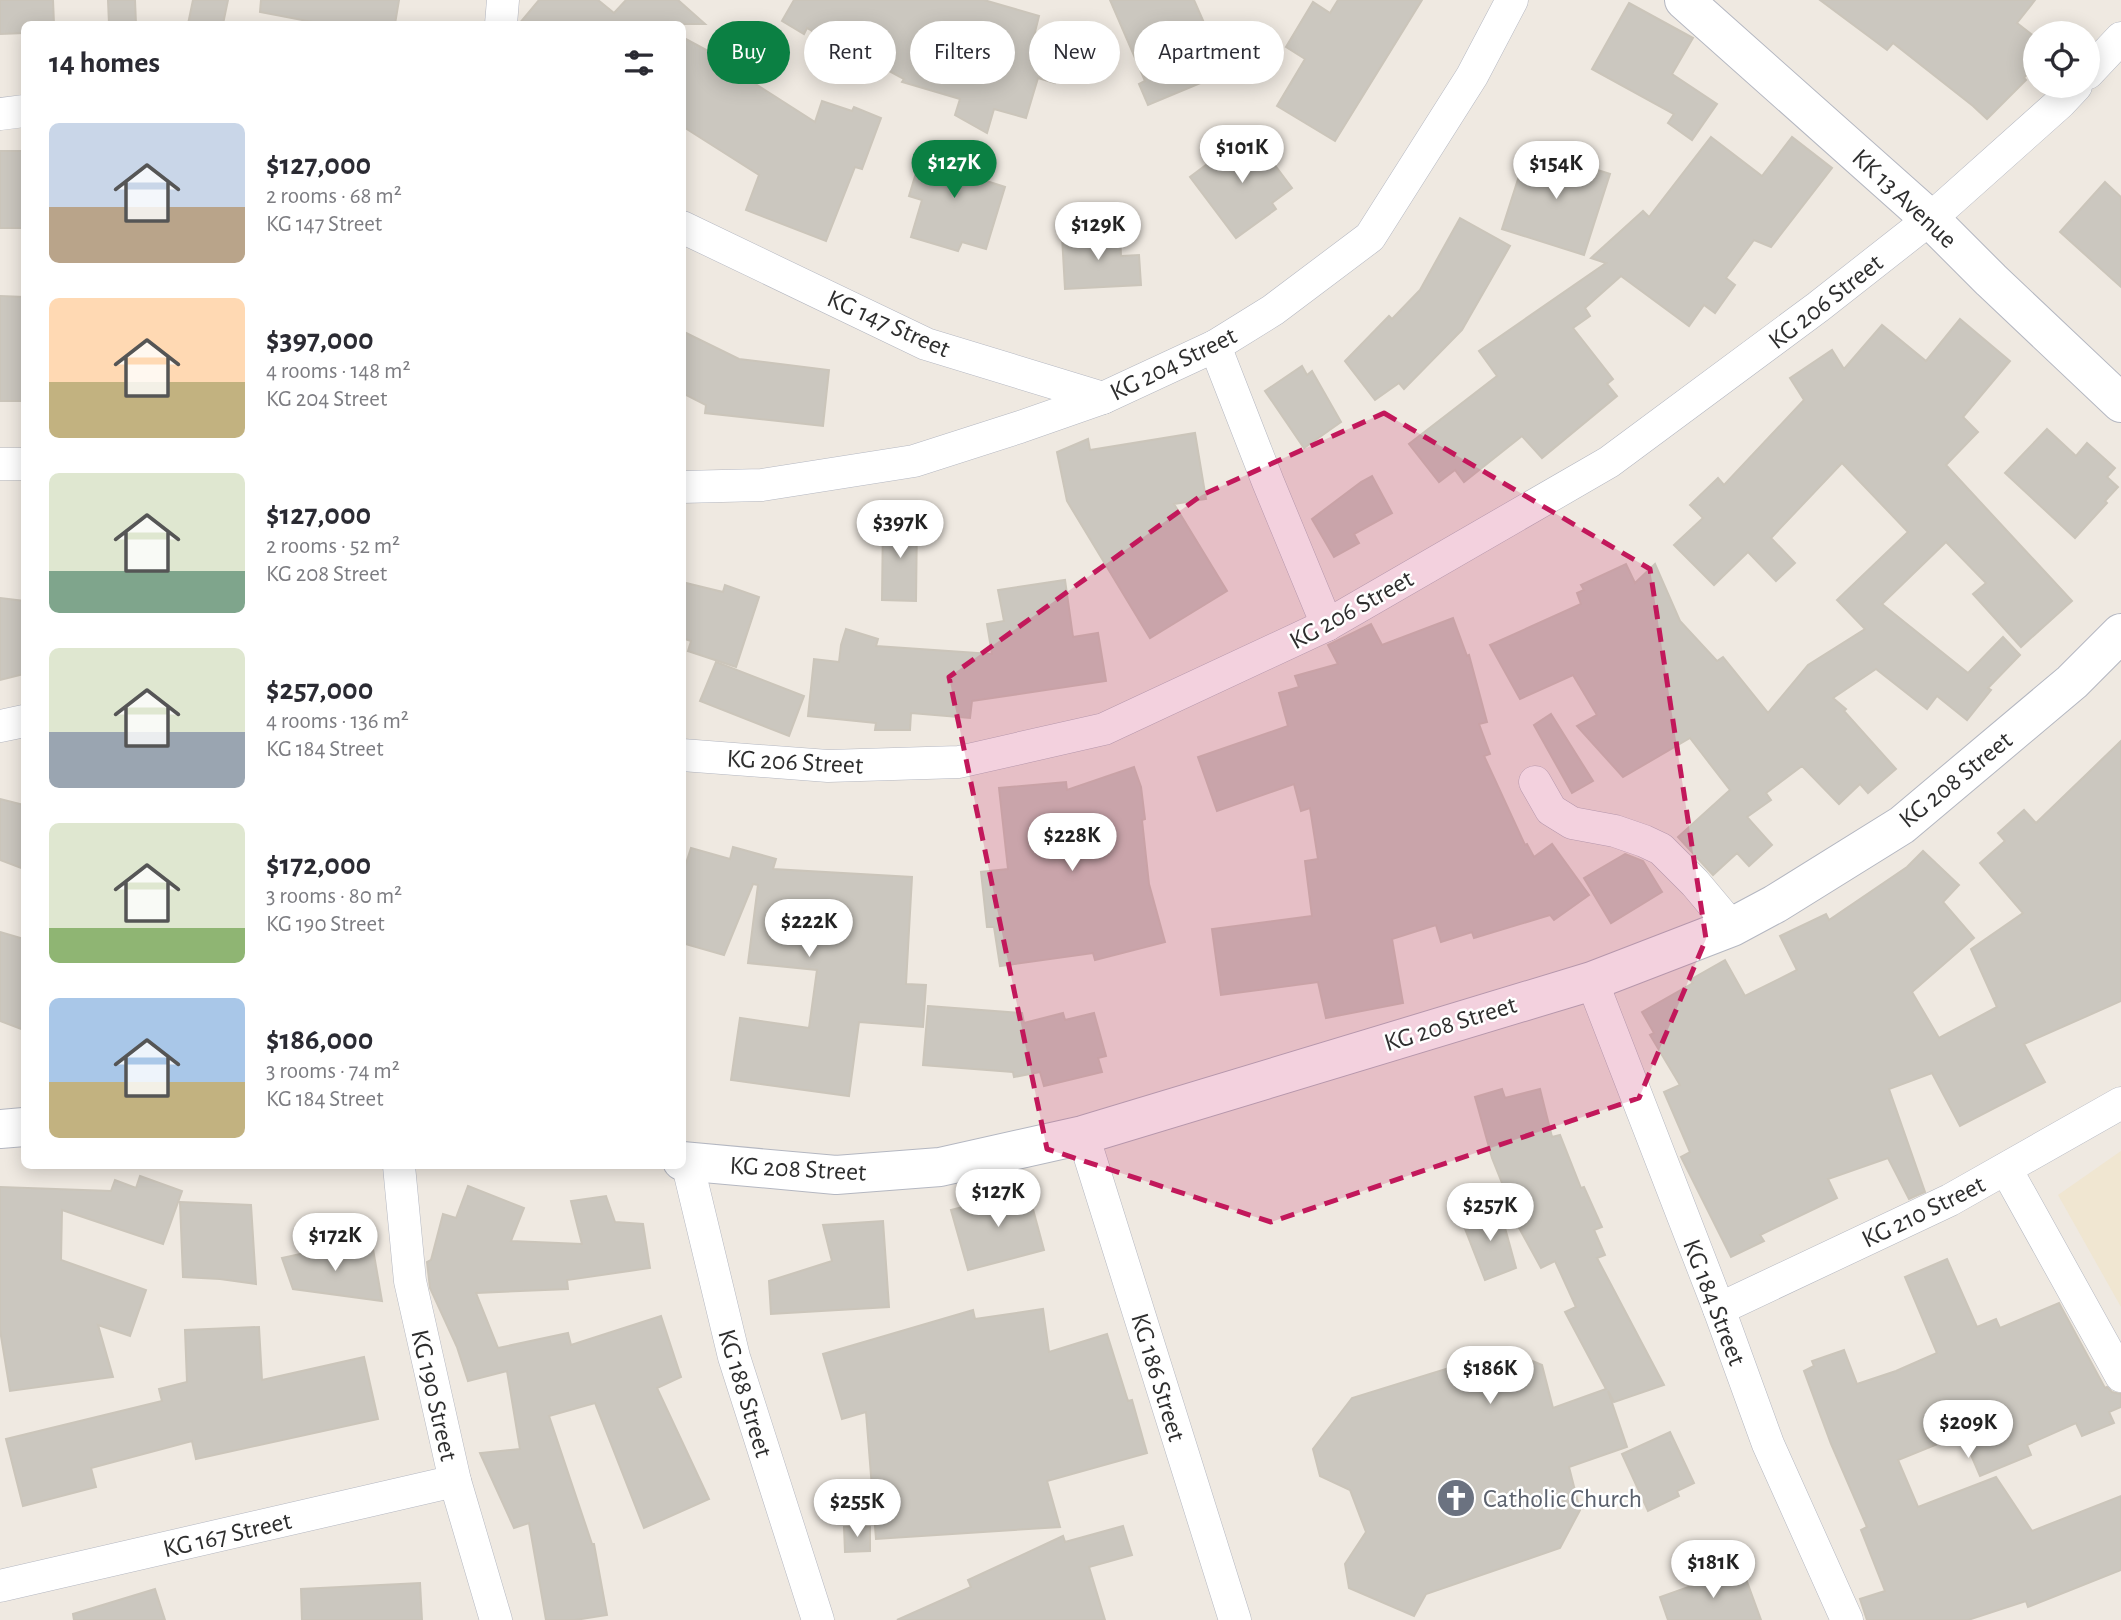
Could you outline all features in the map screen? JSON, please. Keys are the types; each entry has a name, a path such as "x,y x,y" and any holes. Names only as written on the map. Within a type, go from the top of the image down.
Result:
{"street":[{"path":"501,21 503,0"},
{"name":"KG 204 Street","path":"686,487 762,485 914,461 1103,398 1215,346 1273,310 1370,237 1472,76 1512,0"},
{"name":"KK 13 Avenue","path":"1684,0 1930,219 2121,403"},
{"path":"2100,60 2121,38"},
{"name":"KG 206 Street","path":"686,755 828,766 959,762 1104,729 1327,625 1609,462 1818,307 1930,219 2065,98"},
{"path":"0,114 21,111"},
{"name":"KG 147 Street","path":"686,229 926,344 1103,398"},
{"path":"1215,346 1327,625"},
{"path":"0,464 21,464"},
{"name":"KG 208 Street","path":"686,1162 836,1175 940,1167 1083,1135 1592,981 1732,927 1902,825 2072,682 2121,633"},
{"path":"0,726 21,722"},
{"path":"1535,782 1551,810 1572,823 1615,831 1661,849 1695,883 1732,927"},
{"name":"KG 184 Street","path":"1592,981 1719,1309 1768,1444 1846,1620"},
{"name":"KG 210 Street","path":"1719,1309 1950,1200 2121,1103"},
{"path":"0,1129 21,1127"},
{"name":"KG 186 Street","path":"1083,1135 1236,1620"},
{"name":"KG 188 Street","path":"686,1166 733,1357 818,1620"},
{"name":"KG 190 Street","path":"399,1169 410,1281 455,1481 496,1620"},
{"path":"2006,1169 2121,1377"},
{"name":"KG 167 Street","path":"0,1586 455,1481"}],"highlighted area":[{"path":"1384,413 1650,569 1706,939 1639,1098 1271,1222 1047,1149 949,677 1202,495"}],"shaded area":[{"path":"2121,1151 2121,1307 2058,1195"}],"building":[{"path":"0,0 53,0 54,21 21,21 21,33 0,34"},
{"path":"108,0 135,0 136,21 109,21"},
{"path":"193,0 228,0 224,21 189,21"},
{"path":"261,0 399,0 396,21 307,21 260,12"},
{"path":"539,0 598,0 614,13 626,0 678,0 705,24 686,24 686,21 522,21"},
{"path":"794,0 984,0 1039,16 1038,21 1029,21 1029,84 1036,84 1026,118 994,109 987,133 955,115 960,99 902,82 904,79 896,75 896,21 804,21 804,34 790,26 790,21 782,21"},
{"path":"1110,0 1194,0 1203,21 1134,21 1134,56"},
{"path":"1338,0 1422,0 1335,141 1277,106 1305,59 1286,47 1313,2 1330,13"},
{"path":"1820,0 2035,0 2017,23 2023,28 2023,83 1987,119 1893,43 1887,50"},
{"path":"1629,3 1693,38 1672,74 1717,104 1692,140 1668,123 1674,114 1592,69"},
{"path":"686,39 707,50 707,84 755,84 815,122 822,101 852,111 854,107 881,118 862,169 855,167 826,241 746,210 759,175 686,129"},
{"path":"1139,84 1198,84 1148,105"},
{"path":"1250,132 1292,188 1272,203 1276,209 1236,238 1190,177"},
{"path":"1711,137 1762,176 1792,137 1832,168 1771,247 1754,240 1726,278 1735,285 1715,313 1704,305 1689,326 1621,276 1585,308 1590,316 1573,328 1613,379 1607,384 1617,396 1542,458 1522,436 1464,482 1455,470 1439,482 1409,444 1497,376 1479,351 1606,263 1591,258 1643,211 1649,217"},
{"path":"947,143 980,156 974,177 1005,187 986,249 962,242 958,251 911,237 922,200 909,196 923,150 943,156"},
{"path":"1528,148 1610,174 1584,255 1502,229"},
{"path":"0,151 21,151 21,228 0,228"},
{"path":"2105,182 2121,197 2121,287 2060,232"},
{"path":"1460,218 1510,246 1462,330 1404,389 1399,383 1375,400 1345,361 1389,316 1392,319 1420,290"},
{"path":"1120,232 1121,256 1139,255 1141,285 1065,289 1062,236"},
{"path":"0,296 21,297 21,401 0,401"},
{"path":"1960,319 2010,361 1963,417 1978,432 1946,465 2072,601 2021,647 1973,594 1986,583 1946,542 1882,604 1968,673 2003,637 2020,655 1988,688 1991,690 1967,720 1937,696 1927,709 1876,669 1833,698 1846,709 1844,711 1896,769 1868,793 1860,784 1839,804 1802,766 1766,793 1771,800 1747,817 1772,845 1749,866 1737,853 1713,875 1678,837 1730,790 1690,738 1623,777 1577,726 1597,715 1573,675 1520,699 1490,645 1581,604 1577,593 1584,590 1581,585 1626,564 1635,583 1655,564 1680,621 1717,661 1723,657 1768,713 1808,665 1865,629 1837,600 1908,532 1842,463 1771,538 1795,563 1776,581 1748,552 1714,585 1674,545 1703,518 1690,505 1718,478 1724,485 1804,400 1790,378 1832,350 1844,369 1882,325 1926,361"},
{"path":"686,333 739,359 829,370 823,426 705,413 706,405 686,395"},
{"path":"1302,366 1307,375 1312,371 1341,422 1304,448 1265,391"},
{"path":"2047,429 2076,456 2087,443 2115,468 2107,477 2118,487 2075,538 2005,473"},
{"path":"1195,433 1206,499 1174,504 1227,591 1150,638 1067,501 1057,452 1088,439 1090,450"},
{"path":"1372,476 1392,513 1354,534 1359,543 1334,557 1312,519"},
{"path":"883,520 917,520 916,601 882,600"},
{"path":"1065,580 1073,637 1098,633 1106,681 972,701 970,718 911,713 910,730 875,730 876,723 808,716 814,659 839,662 846,629 878,639 876,646 992,654 987,624 1004,621 998,590"},
{"path":"686,583 723,592 725,585 759,597 736,667 688,651 691,641 686,639"},
{"path":"0,598 21,601 21,675 0,680"},
{"path":"1453,618 1467,656 1469,655 1487,722 1479,724 1490,754 1484,756 1525,845 1527,844 1534,857 1552,844 1589,895 1554,920 1550,915 1474,938 1472,932 1441,942 1436,925 1392,939 1403,1003 1326,1018 1318,982 1221,995 1212,929 1312,916 1305,861 1318,859 1310,808 1301,811 1294,784 1217,811 1198,757 1288,726 1279,693 1299,687 1295,676 1338,664 1328,645 1371,624 1382,645"},
{"path":"716,662 804,696 789,736 700,701"},
{"path":"1551,714 1593,781 1572,793 1534,725"},
{"path":"2121,741 2121,1001 2024,1044 2045,1082 1960,1126 1932,1073 1889,1089 1925,1192 1909,1199 1888,1158 1828,1179 1837,1198 1760,1235 1764,1241 1731,1257 1681,1157 1690,1152 1664,1092 1680,1085 1650,1035 1654,1033 1642,1012 1693,983 1690,980 1725,960 1745,996 1797,970 1780,936 1826,914 1829,920 1907,867 1923,851 1959,885 1943,902 1974,938 1912,992 1939,1038 1997,1007 1971,949 2023,913 1980,863 2005,841 1998,833 2024,810 2036,823"},
{"path":"1134,767 1141,787 1149,884 1165,942 1095,960 1093,953 1000,966 994,927 987,927 981,872 1008,869 999,788 1066,782 1067,790"},
{"path":"0,799 21,804 21,868 0,860"},
{"path":"733,847 776,859 773,869 912,877 906,984 926,985 923,1027 859,1022 849,1096 731,1080 740,1018 809,1028 817,970 748,963 758,885 753,884 724,955 686,944 686,864 691,848 730,859"},
{"path":"1625,854 1643,861 1662,892 1611,923 1584,878"},
{"path":"0,932 21,938 21,1029 0,1021"},
{"path":"928,1006 1022,1013 1024,1023 1063,1013 1065,1020 1094,1013 1106,1056 1098,1058 1102,1072 1044,1086 1040,1072 1014,1077 1013,1072 923,1065"},
{"path":"1502,1089 1505,1098 1540,1089 1552,1137 1560,1135 1581,1188 1584,1187 1602,1227 1594,1230 1605,1255 1597,1258 1664,1385 1614,1402 1608,1391 1627,1447 1569,1467 1580,1510 1560,1548 1426,1594 1414,1616 1349,1588 1345,1564 1366,1532 1350,1490 1320,1476 1313,1449 1352,1398 1507,1350 1542,1365 1553,1408 1606,1389 1565,1312 1576,1307 1555,1261 1541,1268 1506,1204 1510,1203 1492,1158 1475,1097"},
{"path":"140,1176 182,1191 163,1244 62,1210 61,1260 146,1290 130,1336 98,1325 113,1377 10,1391 0,1330 0,1187 111,1191 115,1180 136,1188"},
{"path":"468,1186 524,1208 511,1241 582,1244 571,1201 606,1196 615,1222 643,1224 650,1268 567,1280 568,1289 476,1293 498,1348 568,1333 571,1345 661,1316 681,1377 657,1388 709,1499 644,1528 595,1403 549,1416 594,1544 607,1615 575,1620 546,1620 529,1523 514,1528 480,1453 520,1449 507,1371 468,1381 457,1347 430,1288 427,1262 431,1260 443,1214 456,1218"},
{"path":"1027,1187 1044,1250 968,1270 951,1210 998,1198 997,1195"},
{"path":"180,1202 251,1205 256,1284 183,1277"},
{"path":"1499,1206 1516,1268 1485,1280 1462,1221"},
{"path":"883,1221 889,1307 771,1314 769,1281 832,1261 823,1225"},
{"path":"342,1245 345,1256 373,1249 382,1301 293,1289 282,1258"},
{"path":"1947,1259 1977,1327 1996,1319 2000,1328 2059,1303 2105,1388 2121,1394 2121,1407 2109,1412 2114,1423 2082,1436 2076,1423 2027,1445 2031,1455 1980,1476 1962,1434 1898,1460 1918,1507 1996,1477 2032,1531 2121,1496 2121,1570 2028,1607 2026,1601 1968,1620 1867,1620 1860,1599 1885,1591 1861,1530 1867,1527 1831,1444 1804,1371 1814,1366 1812,1361 1844,1350 1857,1384 1937,1353 1905,1277"},
{"path":"1043,1309 1049,1352 1107,1334 1128,1401 1132,1400 1147,1453 1047,1481 1060,1527 876,1539 866,1412 842,1419 823,1354 973,1310 975,1319"},
{"path":"259,1327 262,1380 364,1357 378,1419 196,1459 192,1441 91,1468 96,1487 23,1506 6,1439 162,1401 159,1389 187,1382 185,1330"},
{"path":"1670,1432 1694,1483 1677,1491 1679,1496 1648,1511 1622,1454"},
{"path":"1123,1526 1132,1555 1089,1567 1105,1620 897,1620 971,1587 968,1580 1063,1536 1065,1542"},
{"path":"844,1527 870,1527 870,1551 845,1552"},
{"path":"1742,1568 1761,1620 1668,1620 1660,1597"},
{"path":"420,1583 422,1620 302,1620 301,1589"},
{"path":"155,1589 165,1620 74,1620 73,1614"}],"place":[{"name":"Catholic Church","path":"1456,1498"}]}
